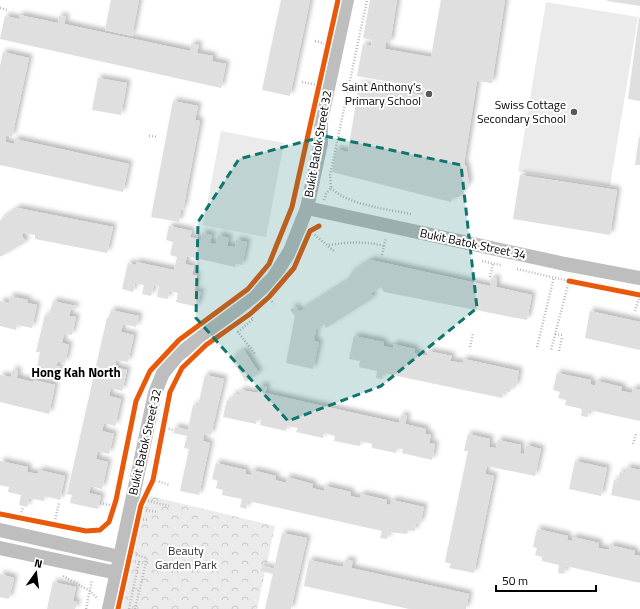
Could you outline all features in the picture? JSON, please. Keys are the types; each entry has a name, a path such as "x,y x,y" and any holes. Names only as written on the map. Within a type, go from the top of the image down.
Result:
{"street":[{"name":"Bukit Batok Street 32","path":"109,609 123,564 131,503 155,393 163,373 177,356 192,342 255,295 273,278 290,251 307,208 321,143 321,122 347,0"},
{"path":"321,143 329,124 356,0"},
{"name":"Bukit Batok Street 34","path":"307,208 565,264 640,278"},
{"path":"0,530 123,564"},
{"path":"0,548 123,564"}],"path":[{"path":"368,0 330,175 331,188 337,194 348,199 411,214"},
{"path":"0,8 7,10"},
{"path":"315,41 329,42 326,52"},
{"path":"318,92 321,79"},
{"path":"302,82 319,85"},
{"path":"149,136 158,137"},
{"path":"308,236 310,230 319,226 326,194 331,188"},
{"path":"310,230 329,245 334,251"},
{"path":"329,245 350,241 369,242 384,246"},
{"path":"490,277 493,264"},
{"path":"517,269 569,280 551,350"},
{"path":"537,347 554,277"},
{"path":"264,301 274,291"},
{"path":"635,311 640,295"},
{"path":"270,299 274,304"},
{"path":"245,318 255,310"},
{"path":"250,314 253,319 238,332 254,354"},
{"path":"470,347 473,333"},
{"path":"555,334 562,336 559,351"},
{"path":"162,435 165,420"},
{"path":"163,428 173,430"},
{"path":"633,444 636,434"},
{"path":"150,487 154,480 155,473"},
{"path":"154,480 170,485"},
{"path":"136,525 141,505 148,493"},
{"path":"100,504 113,509 116,500 131,503"},
{"path":"144,500 169,506"},
{"path":"54,525 59,503"},
{"path":"23,507 17,517 27,519"},
{"path":"144,510 158,512"},
{"path":"47,524 60,527"},
{"path":"123,564 131,546"},
{"path":"135,609 147,558 136,555"},
{"path":"129,609 140,556"},
{"path":"123,564 139,562"},
{"path":"86,609 93,574"},
{"path":"62,576 90,591"},
{"path":"134,588 139,590"}],"highlighted area":[{"path":"325,136 461,165 477,308 381,386 288,421 196,318 198,222 239,159"}],"green space":[{"path":"546,2 638,17 610,186 518,171"},
{"path":"221,131 284,143 266,237 203,225"},
{"name":"Beauty Garden Park","path":"146,495 275,526 257,609 121,609"}],"building":[{"path":"111,0 139,0 132,36 105,30"},
{"path":"281,0 310,0 290,96 262,90"},
{"name":"Saint Anthony's Primary School","path":"370,0 397,0 390,43 386,42 385,49 431,57 441,0 505,0 492,83 477,81 464,164 466,166 469,183 459,197 452,198 451,202 332,172 336,149 348,152 359,84 423,95 425,88 357,76 363,44 371,46 372,40 363,38"},
{"path":"640,0 640,6 607,1"},
{"path":"19,15 58,23 59,16 66,17 64,24 190,51 191,44 199,45 197,53 213,56 212,61 226,64 221,88 0,39 5,16 19,19"},
{"path":"640,18 640,101 628,99"},
{"path":"3,52 29,58 12,137 6,135 5,142 14,144 15,139 129,164 123,192 0,165 0,66"},
{"path":"98,78 127,83 121,115 92,110"},
{"path":"173,101 198,106 195,120 200,121 183,210 181,209 179,222 151,217"},
{"path":"639,137 640,165 635,165"},
{"path":"520,175 617,190 610,235 513,219"},
{"path":"18,208 113,227 107,253 35,239 35,235 23,233 22,236 26,242 0,257 0,220"},
{"path":"169,226 192,231 190,237 201,240 202,233 212,235 210,243 216,244 218,235 229,238 227,246 235,247 236,240 247,242 242,265 236,264 235,267 187,256 185,264 194,266 192,275 197,276 194,291 201,292 197,307 176,302 178,293 169,291 168,299 157,297 159,286 154,285 151,296 142,294 144,285 135,283 133,292 122,289 128,263 136,265 136,262 174,270 177,257 170,255 173,242 166,240"},
{"path":"371,260 490,286 491,278 497,279 496,287 532,295 527,320 384,292 381,287 371,293 373,298 326,328 324,324 316,330 314,341 319,342 313,369 286,363 295,316 290,310 295,306 299,312 349,280 350,274"},
{"path":"10,296 28,300 27,303 37,305 32,328 17,325 16,330 0,326 0,301 9,303"},
{"path":"53,301 76,306 75,310 71,309 69,316 76,317 72,335 64,334 62,343 69,345 65,363 58,361 56,366 60,367 59,373 37,368 40,352 36,352 45,315 49,316"},
{"path":"111,310 139,316 136,327 123,324 121,332 134,335 128,362 116,360 115,367 127,370 122,391 111,388 109,396 121,399 115,426 104,423 102,431 114,434 109,454 98,451 96,459 108,462 102,489 91,486 89,493 101,496 98,509 70,503 72,495 67,494 107,318 109,318"},
{"path":"590,311 640,322 640,350 585,338"},
{"path":"354,336 384,342 383,346 393,348 393,344 415,349 415,353 427,356 428,351 452,356 450,361 463,363 464,359 519,371 516,387 511,386 510,392 504,391 502,398 383,373 382,379 376,378 377,371 359,367 360,361 349,359"},
{"path":"244,350 259,373 246,382 231,359"},
{"path":"13,369 18,371 17,378 55,385 49,414 0,402 0,375 11,377"},
{"path":"557,373 591,380 590,384 595,386 597,381 622,387 622,391 632,393 633,388 640,390 640,421 589,410 588,417 581,416 582,409 565,405 566,400 558,398 560,392 553,390"},
{"path":"205,375 224,379 211,435 204,434 203,441 210,443 199,495 180,491 189,449 184,448 187,436 173,433 175,427 188,430 193,405 198,406"},
{"path":"260,385 267,387 265,393 399,423 401,415 407,416 405,424 426,429 425,434 431,435 429,443 435,444 432,460 402,453 403,449 397,448 396,453 372,448 372,444 361,441 360,446 334,441 335,436 324,433 323,438 296,432 298,428 287,426 286,431 260,425 261,420 257,420 256,424 223,417 227,400 231,401 233,394 239,395 240,390 258,393"},
{"path":"468,434 490,439 489,447 496,448 498,440 521,445 520,453 524,454 526,445 541,449 535,476 487,466 485,474 494,476 474,573 449,568 451,564 445,562 468,451 464,451"},
{"path":"0,461 28,467 27,472 38,474 39,470 65,476 60,500 44,496 44,501 29,498 27,507 19,505 21,495 8,492 9,487 0,485"},
{"path":"575,461 607,468 601,496 569,489"},
{"path":"216,463 246,470 245,474 251,475 252,470 276,476 275,480 286,483 287,477 313,484 312,488 324,491 325,486 351,492 350,496 360,498 361,494 387,500 386,504 390,505 392,500 424,507 420,524 416,523 415,531 408,530 407,534 389,532 387,539 380,538 382,531 248,501 246,509 240,507 242,499 222,495 223,490 216,488 218,481 212,479"},
{"path":"627,467 640,470 640,501 611,495 614,480 618,481 620,472 625,473"},
{"path":"537,529 568,536 567,540 572,541 573,537 599,543 598,548 609,550 610,545 635,551 634,555 640,556 640,583 566,566 564,574 558,573 559,565 542,561 542,557 535,555 537,548 533,547"},
{"path":"282,533 307,538 291,609 265,609 273,574 261,571 262,566 274,569"},
{"path":"309,560 343,567 345,560 353,561 351,568 469,594 466,609 409,609 304,586"},
{"path":"0,574 14,578 9,599 0,597"},
{"path":"53,582 76,587 73,601 77,602 75,609 47,609"}],"cycle path":[{"path":"0,514 86,531 100,530 109,522 116,500 136,401 150,371 179,340 248,289 269,264 292,207 338,0"},
{"path":"118,609 141,505 153,480 170,392 182,368 206,345 250,314 269,297 294,268 310,231 319,226"},
{"path":"569,281 640,295"}],"place":[{"name":"Saint Anthony's Primary School","path":"429,94"},
{"name":"Swiss Cottage Secondary School","path":"574,112"}],"district":[{"name":"Hong Kah North","path":"76,372"}]}
